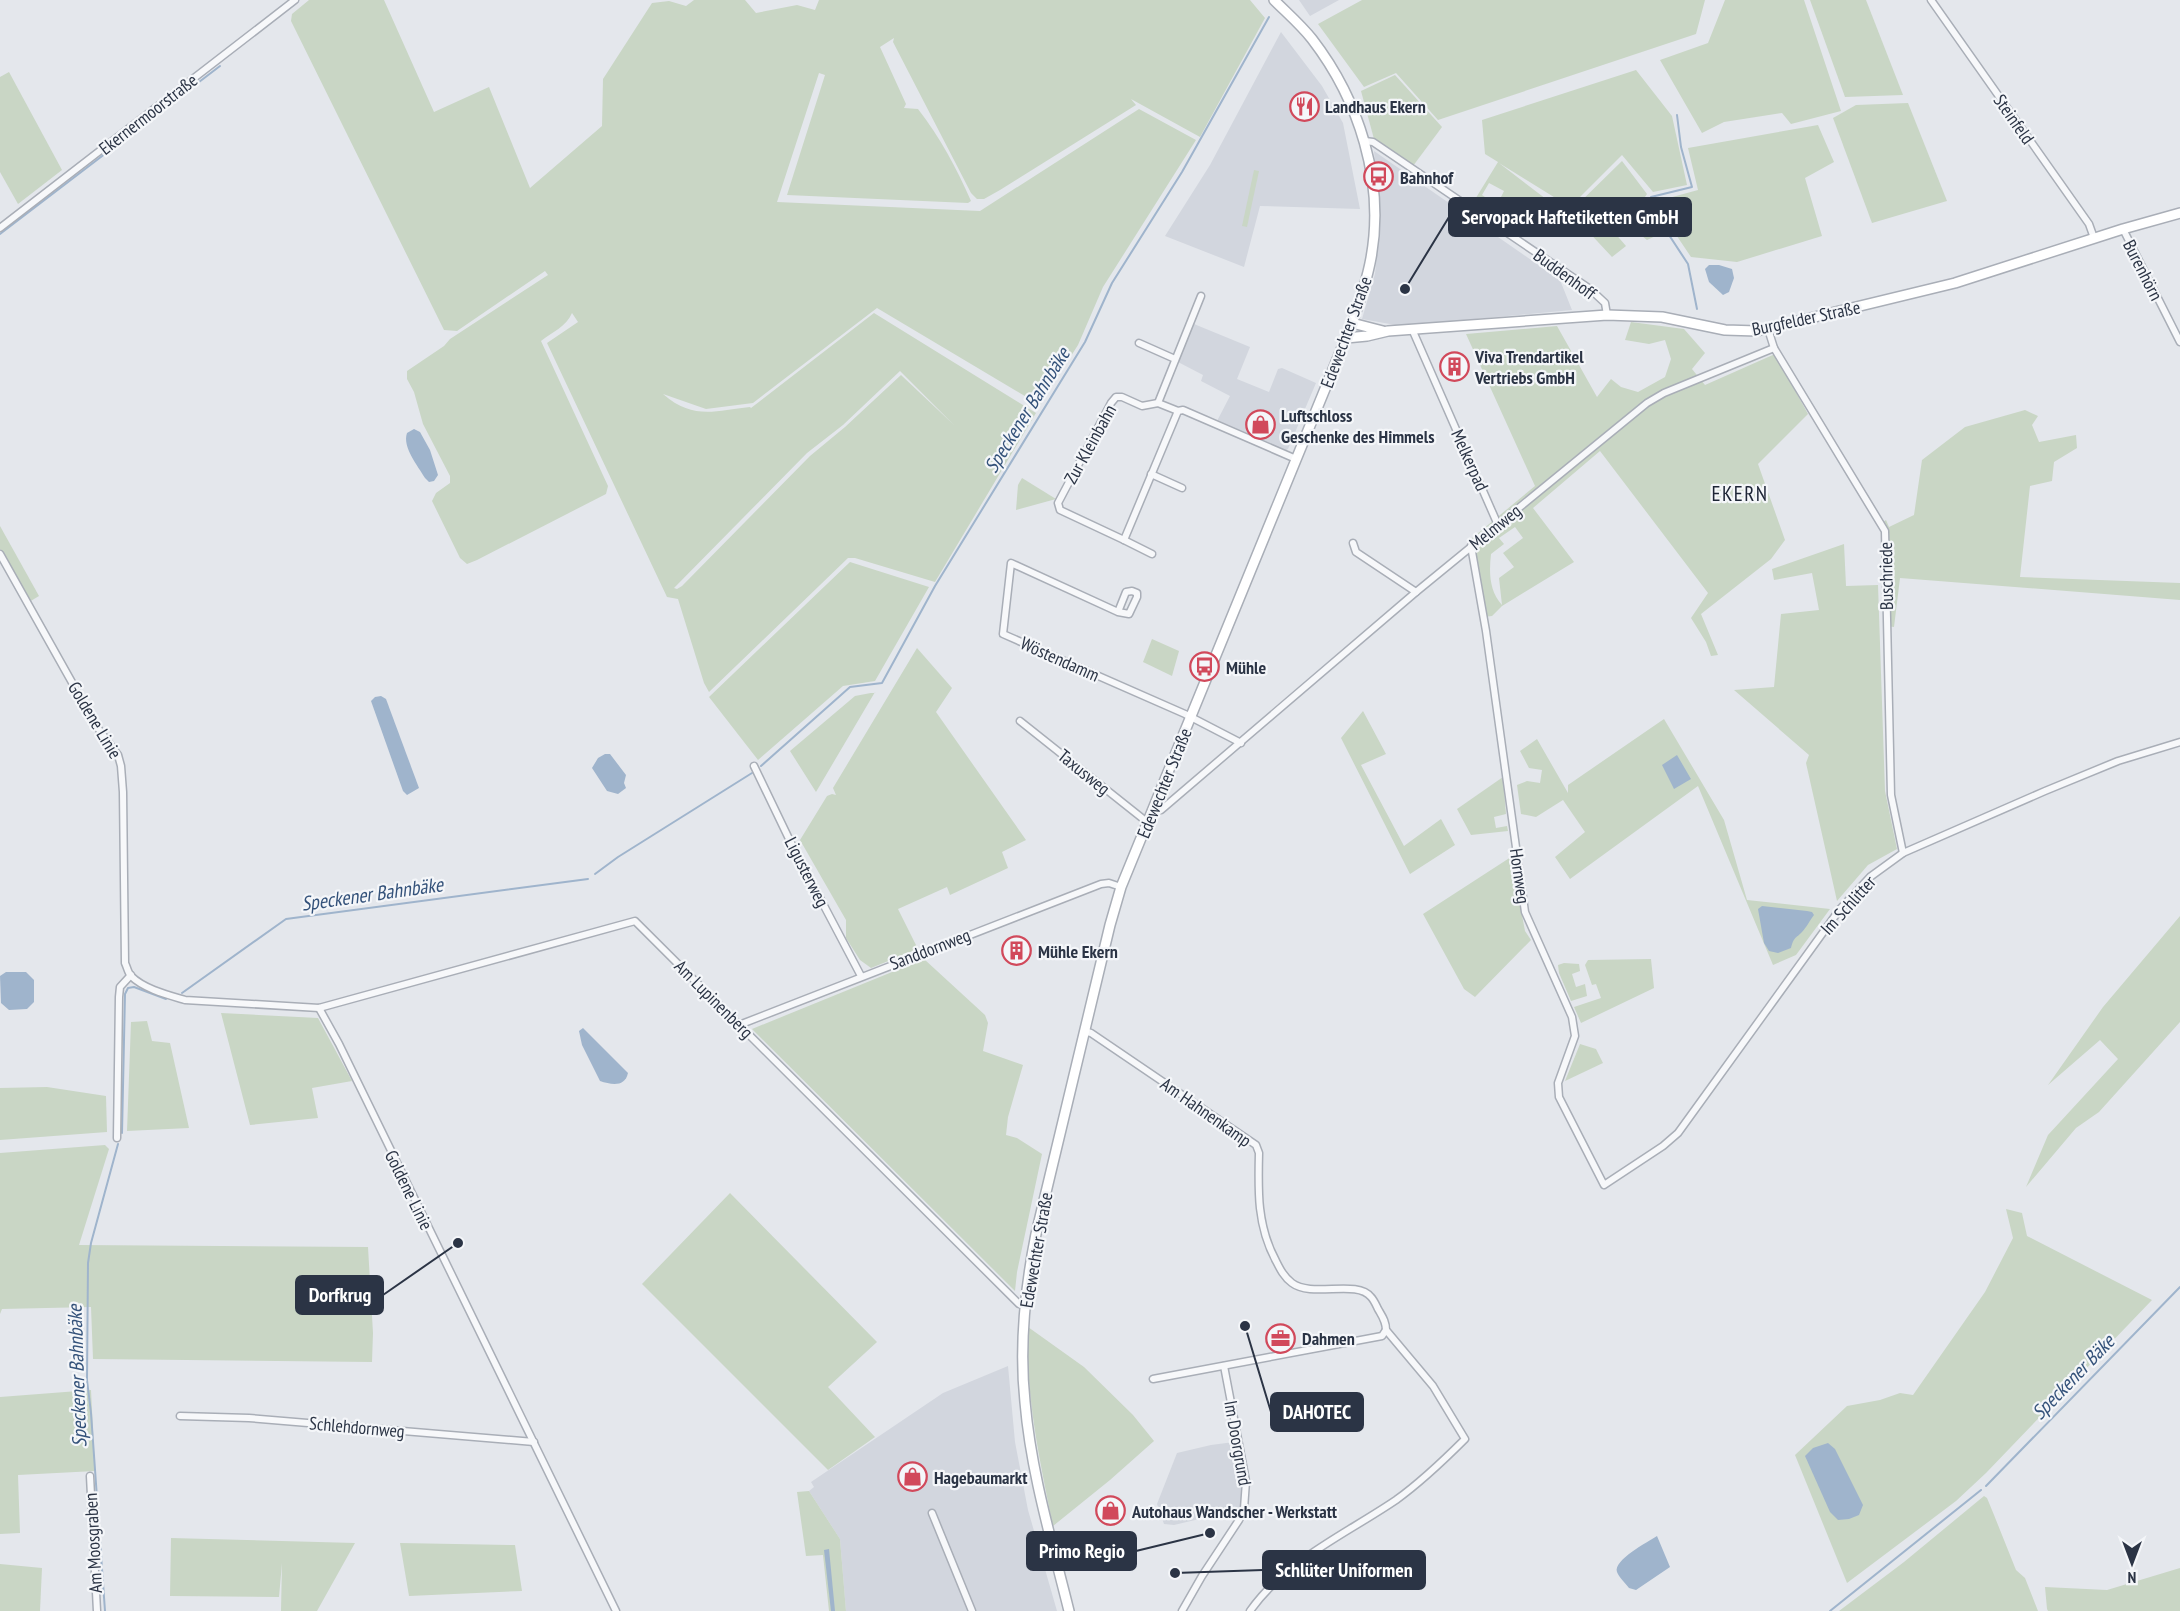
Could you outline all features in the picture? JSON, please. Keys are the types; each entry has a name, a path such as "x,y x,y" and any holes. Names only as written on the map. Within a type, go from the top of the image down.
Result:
{"main road":[{"name":"Edewechter Straße","path":"1069,1611 1035,1471 1027,1425 1023,1361 1025,1305 1036,1234 1084,1031 1121,888 1352,323 1368,275 1374,230 1372,180 1365,141 1354,112 1335,72 1311,38 1274,0"},
{"name":"Burgfelder Straße","path":"1346,338 1412,329 1607,315 1662,317 1736,331 1768,329 1955,283 2180,213"},
{"name":"Burgfelder Straße","path":"1352,323 1385,332"}],"street":[{"name":"Ekernermoorstraße","path":"0,228 295,0"},
{"name":"Steinfeld","path":"1931,0 2089,224 2094,238"},
{"name":"Buddenhoff","path":"1365,141 1373,142 1590,289 1605,303 1607,315"},
{"name":"Burenhörn","path":"2123,229 2180,342"},
{"path":"1158,403 1201,296"},
{"name":"Melkerpad","path":"1412,329 1498,525"},
{"name":"Buschriede","path":"1768,329 1774,348 1885,531 1891,795 1903,853"},
{"path":"1138,343 1175,359"},
{"name":"Melmweg","path":"1161,810 1416,591 1647,403 1664,393 1774,348"},
{"name":"Zur Kleinbahn","path":"1124,540 1060,510 1058,503 1111,402 1116,397 1122,397 1142,406 1158,403 1178,411 1183,410 1296,459"},
{"path":"1152,554 1124,540 1178,411"},
{"path":"1151,474 1182,488"},
{"path":"1353,543 1356,552 1416,591"},
{"name":"Hornweg","path":"1471,546 1486,631 1525,912 1572,1017 1575,1036 1558,1083 1559,1097 1604,1185"},
{"name":"Goldene Linie","path":"0,554 97,727 118,755 123,792 125,963 131,975"},
{"name":"Wöstendamm","path":"1118,612 1011,563 1003,634 1190,717"},
{"path":"1190,717 1241,743"},
{"name":"Taxusweg","path":"1020,722 1147,822"},
{"name":"Im Schlitter","path":"1604,1185 1663,1146 1678,1133 1840,909 1870,877 1903,853 2108,765 2180,742"},
{"name":"Ligusterweg","path":"754,766 791,843 861,976"},
{"name":"Sanddornweg","path":"740,1025 1101,884 1109,883 1121,888"},
{"name":"Am Lupinenberg","path":"319,1008 635,921 1019,1304 1025,1305"},
{"path":"117,1138 119,997 120,987 131,975 142,983 185,1000 319,1008"},
{"name":"Goldene Linie","path":"319,1008 343,1052 616,1611"},
{"name":"Am Hahnenkamp","path":"1084,1031 1091,1033 1256,1145 1258,1202 1262,1225 1271,1252 1284,1275 1293,1284 1303,1288 1359,1290 1370,1295 1386,1322 1386,1330 1433,1386 1465,1439 1441,1463 1397,1498 1290,1569 1269,1587 1250,1611"},
{"path":"1153,1378 1382,1336 1386,1330"},
{"name":"Im Doorgrund","path":"1182,1611 1244,1509 1246,1481 1224,1366"},
{"name":"Schlehdornweg","path":"180,1416 249,1418 534,1442"},
{"name":"Am Moosgraben","path":"90,1476 97,1611"},
{"path":"932,1513 972,1611"}],"shaded area":[{"path":"1299,0 1339,0 1310,16"},
{"path":"1281,32 1322,86 1343,123 1360,209 1260,206 1244,267 1165,236 1210,165"},
{"path":"1374,151 1560,280 1572,310 1401,326 1362,319 1375,274 1380,226"},
{"path":"1194,324 1250,347 1237,379 1269,392 1278,369 1282,368 1316,383 1288,449 1285,451 1217,421 1230,396 1201,381 1203,375 1178,362"},
{"path":"1008,1366 1015,1442 1028,1510 1057,1611 846,1611 840,1539 809,1491 814,1487 811,1482 943,1393"},
{"path":"1234,1442 1242,1473 1243,1494 1238,1515 1212,1516 1174,1525 1164,1524 1157,1504 1177,1453"}],"green space":[{"path":"309,0 384,0 434,112 489,87 530,188 602,126 603,79 652,3 669,1 686,6 694,0 745,0 756,13 797,5 815,10 819,0 1250,0 1265,18 1200,137 1131,99 1136,105 984,199 977,199 971,193 893,42 894,38 880,47 906,104 904,108 918,109 934,131 966,189 971,201 968,203 787,195 825,75 819,73 777,202 980,211 1139,109 1196,140 1103,287 1078,345 1040,405 877,308 753,403 706,409 663,394 684,408 694,411 715,412 751,408 874,313 1036,413 935,582 855,558 848,558 709,692 704,683 678,599 667,597 547,343 578,322 572,313 563,325 541,341 608,486 606,494 477,560 467,564 460,558 432,501 436,493 450,483 450,476 423,424 414,392 407,379 407,371 444,346 450,339 548,275 545,271 457,331 444,330 291,21 292,14","holes":["900,371 954,425 901,375 810,456 682,586 674,588 807,453 843,425"]},
{"path":"1362,0 1705,0 1696,34 1438,120 1396,73 1364,87 1318,24"},
{"path":"1725,0 1804,0 1841,111 1791,124 1782,113 1724,122 1702,133 1660,60 1708,43"},
{"path":"1810,0 1866,0 1903,95 1845,97"},
{"path":"1636,70 1672,116 1687,185 1653,192 1622,155 1570,207 1499,163 1546,199 1529,223 1527,220 1532,212 1515,201 1510,209 1523,217 1513,232 1497,223 1499,217 1490,212 1492,207 1500,211 1504,204 1499,201 1504,191 1489,183 1482,195 1485,197 1480,205 1474,201 1498,162 1485,154 1482,120"},
{"path":"9,72 62,170 18,204 0,172 0,77"},
{"path":"1395,75 1442,127 1413,166 1374,139 1361,91"},
{"path":"1908,103 1947,201 1872,223 1833,118 1856,105"},
{"path":"1818,125 1834,162 1805,178 1822,236 1737,262 1691,257 1654,202 1698,190 1688,148"},
{"path":"1622,161 1647,194 1640,204 1662,233 1647,240 1608,209 1607,224 1626,246 1612,257 1570,212"},
{"path":"1254,170 1259,171 1247,227 1242,226"},
{"path":"1631,322 1684,329 1705,353 1692,369 1705,385 1775,354 1808,414 1758,464 1785,540 1771,559 1701,614 1718,655 1711,656 1706,642 1691,618 1708,593 1600,451 1533,508 1574,562 1502,606 1492,616 1484,617 1471,539 1535,486 1466,334 1557,326 1597,397 1611,379 1621,387 1638,392 1665,377 1671,359 1665,340 1649,344 1625,340","holes":["1515,527 1523,538 1503,553 1514,567 1499,578 1502,605 1491,581 1491,554 1504,544 1499,538"]},
{"path":"2025,410 2038,416 2032,425 2039,442 2076,435 2077,448 2054,462 2052,481 2030,486 2020,577 2180,583 2180,600 1900,578 1894,627 1887,626 1885,531 1880,524 1886,520 1889,527 1914,515 1922,460 1965,427"},
{"path":"1022,478 1056,499 1016,510 1018,485"},
{"path":"0,526 39,596 29,602 0,549"},
{"path":"1844,544 1846,586 1878,585 1885,791 1897,849 1868,865 1837,901 1806,763 1809,755 1734,690 1774,687 1781,614 1819,610 1812,573 1774,580 1772,569"},
{"path":"850,562 929,587 875,681 843,686 758,760 709,697"},
{"path":"1152,639 1179,651 1172,676 1143,662"},
{"path":"917,648 952,688 936,712 1026,840 1002,852 1008,868 950,895 947,887 898,909 918,949 871,968 860,960 846,938 846,920 800,840 827,796 836,795 833,788"},
{"path":"875,692 816,792 790,751 855,696"},
{"path":"1363,711 1386,754 1361,765 1404,846 1441,819 1455,845 1410,874 1341,738"},
{"path":"1664,719 1724,820 1747,900 1830,909 1796,955 1773,965 1698,786 1570,879 1555,857 1585,832 1563,800 1536,817 1521,814 1517,785 1527,781 1540,783 1542,770 1529,768 1520,751 1537,739 1568,793 1568,785"},
{"path":"1503,777 1506,814 1494,817 1496,828 1507,826 1508,831 1471,835 1457,809"},
{"path":"1511,857 1525,931 1531,940 1475,997 1464,989 1423,914"},
{"path":"2180,916 2180,1022 2099,1112 2076,1128 2026,1187 2048,1135 2118,1059 2100,1040 2048,1085 2103,1007"},
{"path":"924,959 985,1015 988,1023 983,1051 1023,1065 1008,1117 1006,1135 1017,1138 1042,1154 1015,1291 752,1029"},
{"path":"1651,959 1654,988 1581,1023 1574,1007 1601,998 1596,984 1592,985 1585,965 1588,960"},
{"path":"1579,964 1580,971 1572,974 1576,987 1585,984 1587,996 1571,1001 1559,973 1558,965"},
{"path":"221,1013 318,1018 352,1081 312,1088 318,1118 250,1125"},
{"path":"147,1021 152,1041 170,1043 189,1128 127,1131 131,1022"},
{"path":"1580,1044 1596,1049 1603,1063 1565,1081"},
{"path":"47,1087 106,1096 107,1132 0,1140 0,1088"},
{"path":"105,1145 109,1149 79,1245 368,1247 373,1333 372,1362 93,1359 91,1307 2,1309 0,1314 0,1153"},
{"path":"730,1193 877,1342 828,1387 875,1437 828,1470 642,1284"},
{"path":"2006,1209 2022,1213 2027,1236 2152,1300 1986,1473 1956,1501 1847,1583 1795,1455 1847,1406 1880,1400 1900,1393 1913,1395 1985,1292 2013,1238"},
{"path":"1028,1327 1084,1367 1133,1415 1154,1441 1053,1526 1031,1402"},
{"path":"91,1390 95,1471 18,1475 20,1533 0,1534 0,1397"},
{"path":"809,1491 840,1539 846,1611 829,1611 823,1555 806,1556 797,1492"},
{"path":"1984,1496 1987,1498 2016,1570 2025,1578 2038,1611 1839,1611 1904,1562"},
{"path":"171,1538 355,1543 317,1611 281,1611 282,1563 279,1597 170,1596"},
{"path":"400,1543 515,1545 522,1591 409,1596"},
{"path":"0,1564 42,1568 40,1611 0,1611"},
{"path":"2180,1568 2180,1611 2048,1611 2047,1609 2045,1587 2107,1590"}],"water":[{"path":"1709,265 1732,269 1734,278 1729,292 1723,295 1709,282 1705,269"},
{"path":"414,429 420,432 430,450 438,475 434,481 429,482 425,478 409,450 407,433"},
{"path":"381,696 386,699 419,788 407,795 403,791 371,701"},
{"path":"610,754 626,775 624,783 626,788 618,794 607,791 592,768 598,758"},
{"path":"1677,755 1691,779 1674,789 1662,765"},
{"path":"1762,906 1807,911 1814,915 1794,940 1791,948 1778,953 1769,951 1764,943 1758,909"},
{"path":"6,972 26,972 34,980 34,1002 27,1009 9,1010 1,1003 0,976"},
{"path":"583,1028 628,1073 624,1081 613,1084 600,1081 582,1045 579,1031"},
{"path":"1828,1443 1835,1449 1863,1505 1859,1515 1849,1519 1838,1520 1830,1512 1805,1456 1813,1448"},
{"path":"1657,1536 1670,1567 1636,1590 1629,1588 1618,1574 1617,1567 1626,1557"},
{"path":"829,1549 835,1611 831,1611 824,1550"}],"waterway":[{"name":"Speckener Bahnbäke","path":"761,766 850,687 882,683 935,586 1085,342 1112,283 1182,172 1269,17"},
{"path":"0,234 220,66"},
{"path":"1677,115 1681,147 1692,187 1651,197 1649,200 1650,206 1688,264 1697,309"},
{"name":"Speckener Bahnbäke","path":"595,874 618,857 752,773"},
{"name":"Speckener Bahnbäke","path":"182,993 286,919 588,879"},
{"name":"Speckener Bahnbäke","path":"122,1133 125,994 128,988 134,987 166,999"},
{"name":"Speckener Bahnbäke","path":"105,1611 87,1380 88,1263 91,1243 118,1144"},
{"name":"Speckener Bäke","path":"1986,1486 2180,1287"},
{"name":"Speckener Bäke","path":"1830,1611 1981,1490"}],"place":[{"name":"Landhaus Ekern","path":"1304,106"},
{"name":"Bahnhof","path":"1379,177"},
{"name":"Servopack Haftetiketten GmbH","path":"1405,289"},
{"name":"Viva Trendartikel Vertriebs GmbH","path":"1454,366"},
{"name":"Luftschloss Geschenke des Himmels","path":"1260,425"},
{"name":"Mühle","path":"1205,667"},
{"name":"Mühle Ekern","path":"1017,951"},
{"name":"Dorfkrug","path":"458,1243"},
{"name":"DAHOTEC","path":"1245,1326"},
{"name":"Dahmen","path":"1281,1338"},
{"name":"Hagebaumarkt","path":"913,1477"},
{"name":"Autohaus Wandscher - Werkstatt","path":"1111,1511"},
{"name":"Primo Regio","path":"1210,1533"},
{"name":"Schlüter Uniformen","path":"1175,1573"}],"district":[{"name":"EKERN","path":"1740,493"}]}
